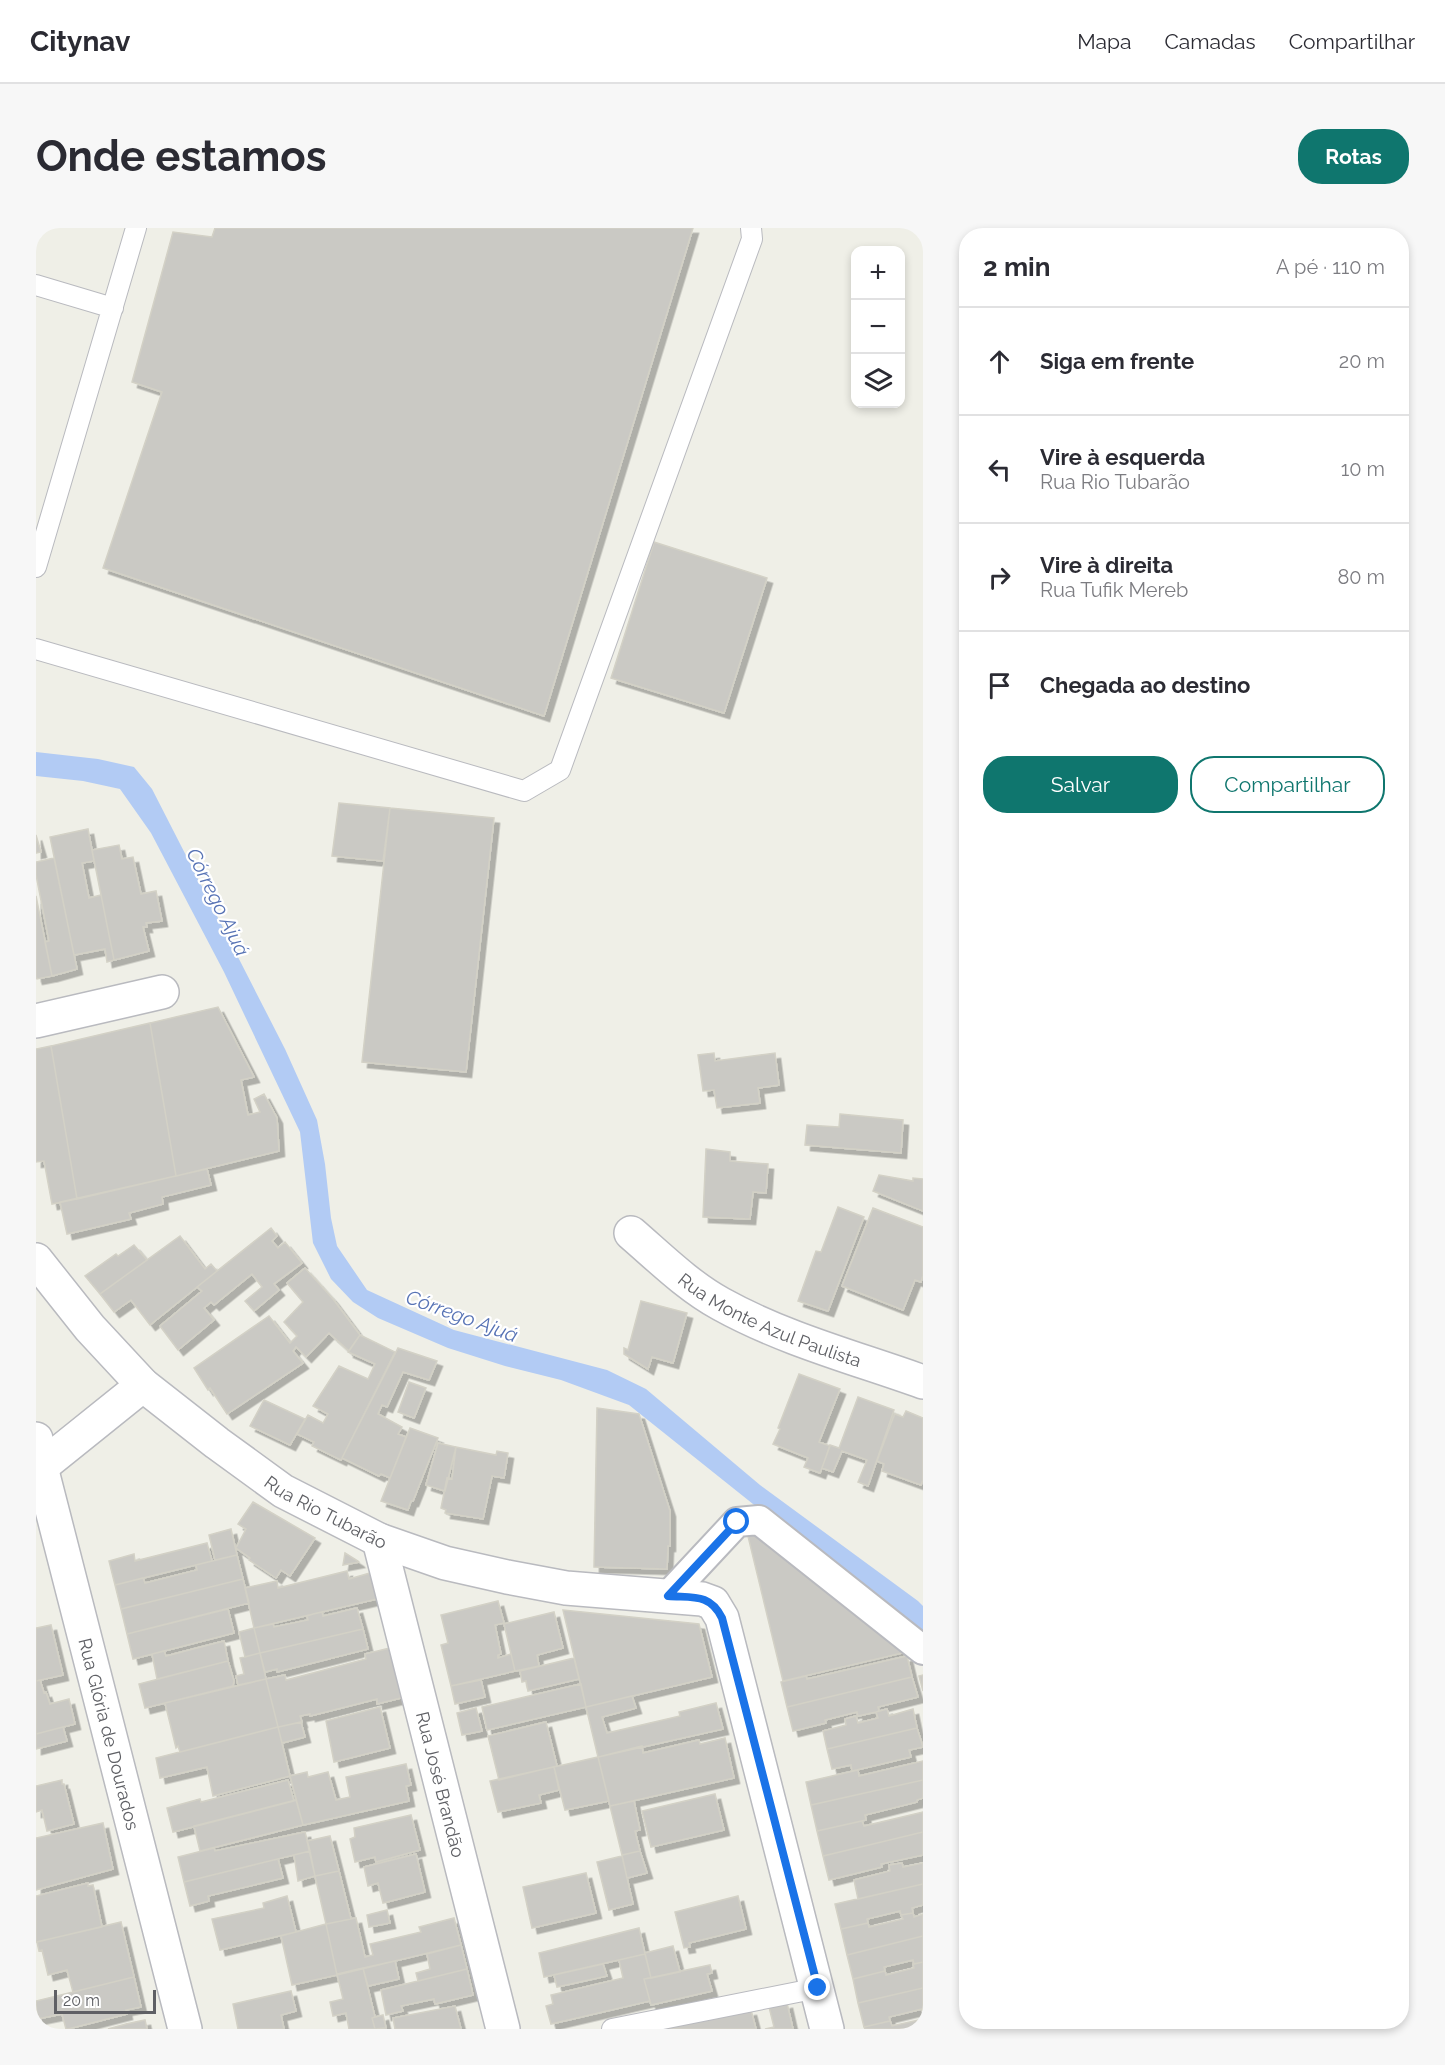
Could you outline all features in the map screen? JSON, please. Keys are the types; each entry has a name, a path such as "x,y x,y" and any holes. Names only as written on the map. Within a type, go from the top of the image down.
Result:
{"street":[{"path":"36,1021 162,993"},
{"name":"Rua Monte Azul Paulista","path":"632,1233 672,1270 720,1304 769,1328 923,1382"},
{"name":"Rua Rio Tubarão","path":"36,1260 90,1328 143,1386 283,1491 379,1540 446,1563 507,1578 566,1588 702,1599 713,1603 722,1618 818,1988"},
{"path":"39,1453 143,1386"},
{"name":"Rua Glória de Dourados","path":"39,1453 185,2029"},
{"path":"668,1596 737,1522 759,1520 922,1649"},
{"name":"Rua José Brandão","path":"379,1540 504,2029"},
{"path":"818,1988 827,2029"}],"lane":[{"path":"36,567 136,228"},
{"path":"36,649 524,791 560,770 752,238 751,228"},
{"path":"36,285 113,308"},
{"path":"612,2029 818,1988"}],"water":[{"path":"36,752 98,759 134,767 152,789 285,1049 317,1120 337,1246 367,1290 454,1330 607,1370 646,1389 760,1485 918,1601 923,1606 923,1632 758,1508 629,1405 561,1380 448,1348 378,1318 353,1302 331,1279 313,1243 300,1132 224,972 151,833 120,789 83,781 36,776"}],"building":[{"path":"215,228 693,228 544,716 103,568 162,392 132,382 173,232 212,237"},
{"path":"654,542 767,578 724,713 611,678"},
{"path":"339,803 390,808 383,861 332,856"},
{"path":"390,808 494,818 466,1072 362,1062"},
{"path":"88,829 94,861 82,863 89,898 101,895 114,960 107,962 105,949 74,955 50,837"},
{"path":"36,835 41,852 36,853"},
{"path":"119,845 122,859 133,857 141,894 156,891 162,921 146,923 147,927 143,927 149,951 114,960 92,850"},
{"path":"54,858 77,969 52,976 45,942 49,941 36,875 36,862"},
{"path":"36,896 52,976 37,979 36,976"},
{"path":"218,1007 254,1077 241,1080 248,1115 260,1112 254,1099 264,1094 277,1118 279,1151 176,1176 150,1023"},
{"path":"150,1023 176,1176 77,1199 51,1046"},
{"path":"51,1046 77,1199 52,1204 44,1161 36,1162 36,1049"},
{"path":"714,1053 715,1061 775,1053 779,1085 758,1088 760,1103 717,1108 714,1090 703,1091 698,1055"},
{"path":"840,1114 903,1120 901,1153 805,1145 807,1125 839,1127"},
{"path":"706,1149 730,1152 730,1161 768,1164 766,1193 753,1192 750,1219 703,1217"},
{"path":"207,1169 211,1185 162,1197 163,1204 129,1213 131,1219 67,1234 60,1202"},
{"path":"879,1175 913,1181 913,1178 923,1179 923,1211 873,1191"},
{"path":"838,1207 864,1217 828,1311 798,1301 816,1251 821,1252"},
{"path":"873,1208 923,1227 923,1275 921,1282 915,1280 903,1310 842,1286"},
{"path":"271,1228 277,1236 272,1241 278,1248 285,1242 302,1263 274,1284 279,1290 254,1311 245,1301 262,1287 252,1274 214,1305 211,1302 204,1308 214,1320 178,1350 160,1326 202,1291 197,1287"},
{"path":"180,1236 205,1269 211,1264 217,1271 150,1325 131,1300 114,1312 100,1294"},
{"path":"134,1245 147,1260 100,1294 85,1276 116,1254 118,1256"},
{"path":"305,1268 333,1299 360,1335 349,1351 329,1333 306,1357 296,1347 293,1351 303,1363 227,1414 194,1368 269,1316 290,1343 297,1336 284,1322 303,1302 287,1283"},
{"path":"641,1301 687,1313 673,1363 652,1357 648,1369 624,1354 624,1348 628,1350"},
{"path":"360,1335 395,1352 341,1460 312,1446 314,1442 297,1434 308,1415 323,1423 328,1414 313,1406 339,1366 368,1379 375,1364 348,1352"},
{"path":"398,1348 437,1361 429,1380 403,1372 387,1407 382,1405 378,1414 402,1427 398,1434 406,1437 390,1478 381,1474 379,1476 342,1458"},
{"path":"799,1374 840,1389 819,1442 830,1446 820,1473 804,1467 808,1458 773,1444"},
{"path":"409,1382 426,1388 414,1418 398,1412"},
{"path":"858,1397 894,1410 868,1486 858,1482 867,1460 842,1451 833,1472 822,1468 830,1445 839,1448"},
{"path":"264,1400 305,1419 290,1445 250,1426"},
{"path":"597,1408 639,1414 670,1511 670,1546 668,1546 667,1569 594,1567"},
{"path":"906,1411 923,1418 923,1480 921,1485 882,1471 884,1464 877,1461 895,1414 903,1417"},
{"path":"410,1428 438,1438 408,1510 381,1501"},
{"path":"438,1443 456,1447 445,1491 426,1485"},
{"path":"456,1447 496,1455 497,1451 508,1453 504,1478 492,1476 483,1519 445,1513 446,1510 441,1508 447,1478 452,1479"},
{"path":"253,1502 315,1538 290,1576 281,1570 276,1578 236,1548 246,1529 238,1524"},
{"path":"746,1528 915,1650 783,1681"},
{"path":"231,1529 237,1555 215,1560 209,1535"},
{"path":"207,1543 212,1561 115,1585 109,1561 134,1554 135,1561"},
{"path":"345,1553 358,1561 359,1562 343,1565"},
{"path":"237,1555 243,1579 121,1609 115,1585 143,1578 145,1583 197,1570 196,1565"},
{"path":"347,1571 349,1579 370,1573 377,1599 254,1628 245,1588 277,1581 278,1588"},
{"path":"243,1579 249,1603 127,1634 121,1609"},
{"path":"498,1601 504,1623 495,1625 501,1654 498,1658 511,1654 515,1671 451,1686 441,1645 448,1643 441,1615"},
{"path":"357,1608 363,1629 260,1653 254,1628 273,1624 274,1627 308,1620 307,1616 313,1614 322,1612 323,1616"},
{"path":"228,1609 234,1633 133,1659 127,1634"},
{"path":"563,1610 699,1624 712,1677 586,1707"},
{"path":"554,1612 563,1648 537,1655 539,1666 515,1671 504,1624"},
{"path":"51,1625 63,1675 36,1681 36,1628"},
{"path":"254,1628 260,1653 245,1657 239,1632"},
{"path":"363,1629 368,1649 277,1672 277,1669 265,1672 260,1653"},
{"path":"224,1641 228,1661 157,1679 152,1654 164,1651 166,1656"},
{"path":"390,1648 401,1698 377,1704 377,1699 310,1716 310,1714 300,1716 302,1722 278,1727 266,1679 285,1675 286,1680 366,1659 365,1654"},
{"path":"260,1653 266,1679 238,1685 236,1676 244,1674 240,1658"},
{"path":"907,1656 912,1677 787,1707 781,1682 806,1676 807,1679"},
{"path":"574,1658 579,1679 528,1691 526,1681 522,1682 520,1671"},
{"path":"228,1661 234,1681 233,1686 145,1708 139,1684"},
{"path":"923,1675 923,1691 919,1676"},
{"path":"912,1677 918,1697 878,1707 879,1711 876,1712 858,1716 857,1712 793,1731 787,1707"},
{"path":"266,1679 278,1727 180,1752 178,1746 176,1748 165,1703"},
{"path":"40,1680 50,1704 69,1699 75,1724 36,1734 36,1681"},
{"path":"481,1680 485,1697 455,1704 451,1686"},
{"path":"581,1684 586,1707 487,1730 482,1707"},
{"path":"632,1696 636,1708 602,1717 607,1733 680,1716 679,1712 716,1703 723,1729 598,1757 586,1707"},
{"path":"380,1707 390,1748 334,1762 326,1721"},
{"path":"476,1708 482,1731 462,1735 457,1713"},
{"path":"887,1709 889,1716 913,1709 917,1728 827,1749 823,1731 846,1725 845,1719 856,1716 858,1723 878,1718 876,1712"},
{"path":"301,1722 305,1737 282,1743 278,1727"},
{"path":"546,1722 557,1766 499,1780 488,1736"},
{"path":"63,1727 67,1741 36,1749 36,1734"},
{"path":"278,1727 290,1776 213,1796 207,1767 160,1778 156,1758"},
{"path":"917,1728 923,1747 909,1750 911,1757 852,1771 851,1765 832,1769 827,1749"},
{"path":"725,1738 734,1778 610,1806 598,1757 642,1746 643,1753 699,1740 700,1744"},
{"path":"598,1757 609,1801 565,1810 554,1767"},
{"path":"923,1761 923,1780 811,1805 806,1782 858,1770 859,1776"},
{"path":"406,1764 411,1785 406,1786 409,1801 303,1825 290,1776 307,1772 308,1777 328,1772 336,1800 350,1797 346,1777"},
{"path":"554,1767 559,1790 539,1795 541,1803 498,1812 490,1781"},
{"path":"62,1780 74,1824 47,1831 42,1810 36,1812 36,1786"},
{"path":"288,1780 294,1801 173,1832 167,1808 200,1799 201,1802"},
{"path":"923,1780 923,1798 917,1802 865,1815 866,1820 817,1831 811,1805"},
{"path":"715,1794 724,1830 651,1847 642,1811"},
{"path":"296,1800 303,1825 200,1851 194,1826"},
{"path":"634,1801 640,1830 635,1831 640,1851 622,1855 610,1806"},
{"path":"923,1812 923,1832 823,1856 817,1831 862,1821 864,1826"},
{"path":"411,1815 420,1850 376,1862 375,1857 355,1862 350,1839 355,1837 354,1828"},
{"path":"103,1823 113,1869 36,1890 36,1838"},
{"path":"305,1832 310,1851 184,1882 178,1857 214,1848 215,1851"},
{"path":"923,1832 923,1855 881,1864 882,1867 829,1880 823,1856"},
{"path":"330,1836 339,1871 315,1876 307,1841"},
{"path":"310,1851 315,1876 298,1881 294,1855"},
{"path":"640,1851 647,1873 627,1878 622,1855"},
{"path":"416,1854 425,1892 383,1903 378,1883 368,1886 364,1867"},
{"path":"622,1856 633,1904 609,1910 597,1862"},
{"path":"278,1859 283,1878 208,1896 209,1901 190,1906 184,1882"},
{"path":"902,1863 903,1867 923,1863 923,1884 858,1899 854,1880 890,1871 889,1865"},
{"path":"339,1871 351,1919 326,1924 315,1876"},
{"path":"586,1873 596,1913 532,1928 523,1887"},
{"path":"88,1883 88,1886 93,1885 102,1927 36,1942 36,1896"},
{"path":"923,1884 923,1905 912,1908 913,1913 901,1915 900,1911 867,1919 868,1923 841,1929 835,1904"},
{"path":"287,1896 296,1932 220,1950 212,1919 264,1908 263,1903"},
{"path":"738,1896 746,1929 689,1943 690,1947 684,1948 675,1912"},
{"path":"387,1910 390,1923 369,1927 367,1915"},
{"path":"913,1913 914,1917 923,1914 923,1936 847,1955 841,1929 868,1923 869,1927 903,1919 901,1915"},
{"path":"356,1918 365,1957 373,1955 370,1944 421,1932 419,1927 454,1918 461,1945 337,1975 326,1924"},
{"path":"121,1922 134,1977 73,1992 67,1970 48,1975 42,1950 39,1951 37,1942"},
{"path":"326,1924 337,1975 292,1985 281,1936"},
{"path":"639,1928 645,1954 544,1977 539,1953"},
{"path":"923,1936 923,1962 914,1964 913,1960 884,1967 885,1971 853,1979 847,1955"},
{"path":"461,1945 467,1969 418,1981 416,1973 430,1969 427,1954"},
{"path":"673,1946 680,1972 651,1978 645,1953"},
{"path":"645,1954 651,1978 644,1979 650,2001 551,2024 546,2006 553,2004 551,1995 623,1978 619,1960"},
{"path":"395,1961 399,1979 368,1986 363,1968"},
{"path":"923,1962 923,1988 858,2003 853,1979 885,1971 886,1975 914,1968 913,1964"},
{"path":"603,1964 607,1976 557,1987 554,1975"},
{"path":"710,1965 712,1973 707,1974 712,1991 651,2005 644,1979"},
{"path":"363,1968 375,2017 372,2018 375,2029 349,2029 346,2013 333,2016 330,2002 343,1999 337,1974"},
{"path":"467,1969 473,1995 435,2004 434,1999 401,2006 403,2011 386,2015 381,1990"},
{"path":"134,1977 141,2007 126,2010 127,2014 68,2029 66,2029 62,2014 37,2019 36,2001"},
{"path":"923,1988 923,2013 922,2009 889,2017 890,2021 864,2027 858,2003"},
{"path":"291,1991 296,2011 281,2015 284,2029 238,2029 233,2004"},
{"path":"787,2003 793,2029 765,2029 774,2027 769,2007"},
{"path":"455,2006 461,2029 395,2029 393,2018"},
{"path":"751,2010 756,2029 664,2029 663,2023"},
{"path":"383,2015 386,2028 375,2029 372,2018"},
{"path":"923,2019 923,2029 865,2029 864,2027 890,2021 892,2026"},
{"path":"145,2020 147,2029 108,2029 126,2024"}],"route":[{"path":"737,1522 668,1596 702,1599 713,1603 722,1618 818,1988"}],"water label":[{"name":"Córrego Ajuá","path":"218,902"},
{"name":"Córrego Ajuá","path":"462,1316"}]}
